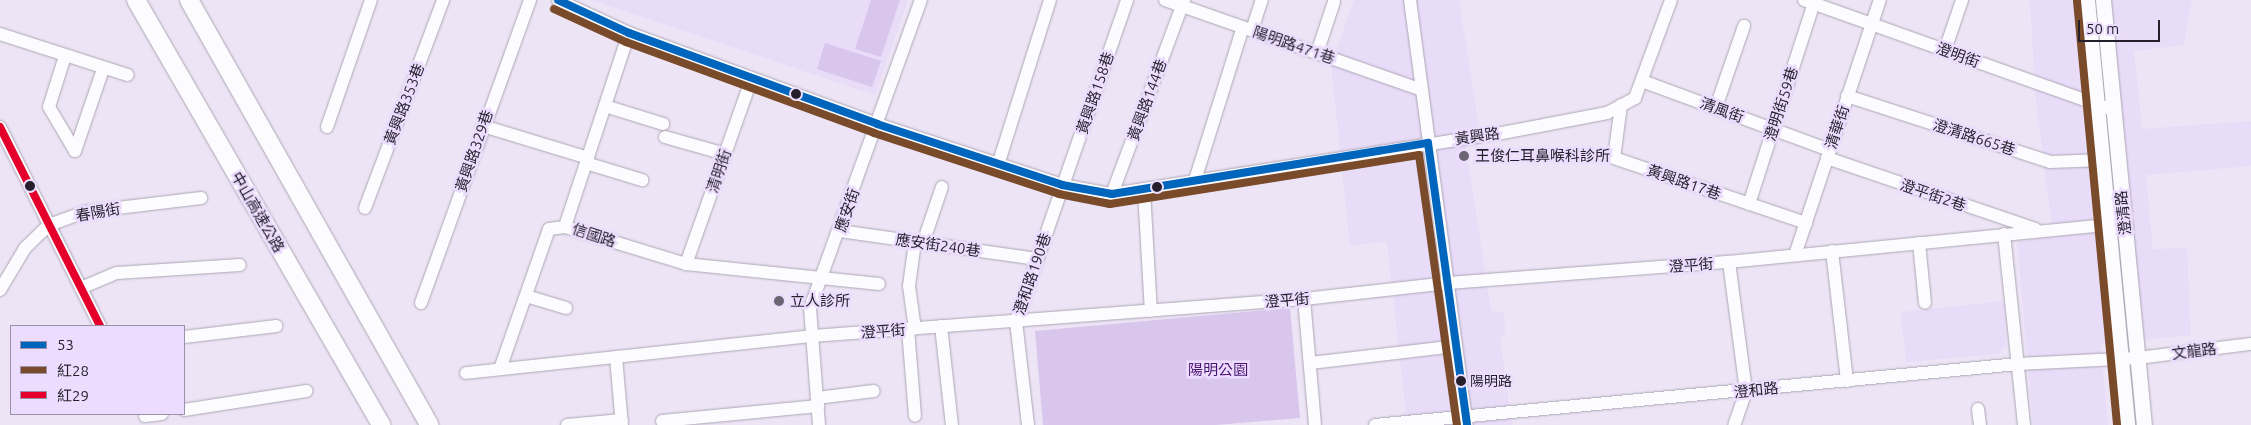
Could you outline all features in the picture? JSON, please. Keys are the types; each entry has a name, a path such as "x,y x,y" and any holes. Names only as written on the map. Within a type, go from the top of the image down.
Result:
{"highway":[{"name":"中山高速公路","path":"136,0 381,425"},
{"path":"189,0 428,425"}],"main road":[{"name":"澄清路","path":"2087,0 2127,425"},
{"name":"澄清路","path":"2103,0 2144,425"}],"street":[{"path":"327,127 371,0"},
{"name":"黃興路353巷","path":"365,208 443,0"},
{"name":"黃興路329巷","path":"421,303 483,126 530,0"},
{"name":"應安街","path":"820,425 810,308 840,231 921,0"},
{"path":"998,165 1050,0"},
{"name":"黃興路158巷","path":"1062,185 1127,0"},
{"name":"陽明路471巷","path":"1165,0 1183,3 1248,29 1422,90"},
{"path":"1194,180 1248,29 1262,0"},
{"path":"1410,0 1467,421"},
{"name":"黃興路","path":"565,2 629,33 877,124 1062,185 1112,194 1144,191 1194,180 1598,115 1635,98 1671,0"},
{"name":"清華街","path":"1795,255 1880,0"},
{"path":"1945,50 1962,0"},
{"path":"1317,53 1334,2"},
{"name":"澄明街","path":"1809,2 2113,110"},
{"name":"澄明街59巷","path":"1749,204 1773,129 1809,2"},
{"name":"黃興路144巷","path":"1112,194 1183,3"},
{"path":"1716,107 1744,26"},
{"name":"信國路","path":"629,33 565,227 686,264 878,284"},
{"path":"0,34 128,75"},
{"path":"64,56 49,107 75,151 104,68"},
{"name":"清明街","path":"686,264 752,78"},
{"name":"清風街","path":"1642,81 1773,129 1828,154"},
{"name":"澄清路665巷","path":"1847,96 2050,162 2103,160"},
{"name":"黃興路17巷","path":"1621,105 1614,158 1806,223"},
{"path":"605,106 725,154"},
{"path":"483,126 642,180"},
{"path":"0,127 100,325"},
{"name":"澄平街2巷","path":"1828,154 2039,231"},
{"name":"澄和路190巷","path":"1028,425 1016,321 1062,185"},
{"path":"914,416 909,286 919,243 942,187"},
{"path":"1144,191 1152,311"},
{"name":"春陽街","path":"0,290 24,248 50,225 84,212 201,198"},
{"name":"澄平街","path":"466,373 812,336 1304,299 1448,283 1729,262 2109,225"},
{"path":"500,369 549,229 565,227"},
{"name":"應安街240巷","path":"840,231 1037,260"},
{"path":"2004,234 2024,425"},
{"path":"1919,243 1925,303"},
{"path":"1832,251 1847,381"},
{"path":"1729,262 1746,391 1734,425"},
{"path":"82,288 117,273 240,265"},
{"path":"526,296 566,308"},
{"path":"1304,299 1315,425"},
{"path":"185,337 276,326"},
{"path":"941,326 952,425"},
{"name":"文龍路","path":"2138,358 2251,344"},
{"path":"1310,363 1456,346"},
{"path":"568,425 622,422 616,357"},
{"name":"澄和路","path":"1375,425 1467,421 2018,364 2138,358"},
{"path":"185,410 307,391"},
{"path":"662,421 818,402 874,391"},
{"path":"1978,409 1980,425"},
{"path":"144,418 158,415"}],"shaded area":[{"path":"591,0 908,0 875,95"},
{"path":"1354,0 1459,0 1482,144 1466,147 1491,311 1504,312 1505,333 1500,338 1512,425 1407,425 1387,241 1350,246 1331,65"},
{"path":"2030,0 2192,0 2184,45 2134,51 2142,129 2251,121 2251,166 2146,175 2153,249 2187,248 2191,335 2101,344 2108,425 2033,425 2017,242 2053,236 2035,92"},
{"path":"2004,301 2006,345 1998,354 1906,362 1901,312"}],"green space":[{"path":"871,0 900,0 881,57 855,49"},
{"path":"825,43 881,61 872,87 817,69"},
{"name":"陽明公園","path":"1290,308 1300,418 1216,425 1043,425 1035,331"}],"transit line":[{"name":"53","path":"558,0 629,33 877,124 1062,185 1112,194 1428,143"},
{"name":"紅28","path":"2077,1 2117,425"},
{"name":"紅28","path":"554,9 626,42 874,133 1059,194 1110,204 1419,155 1457,425"},
{"name":"紅29","path":"0,127 99,325"},
{"name":"53","path":"1428,143 1467,425"}],"place":[{"name":"王俊仁耳鼻喉科診所","path":"1464,156"},
{"name":"立人診所","path":"779,301"},
{"name":"陽明路","path":"1461,381"}]}
